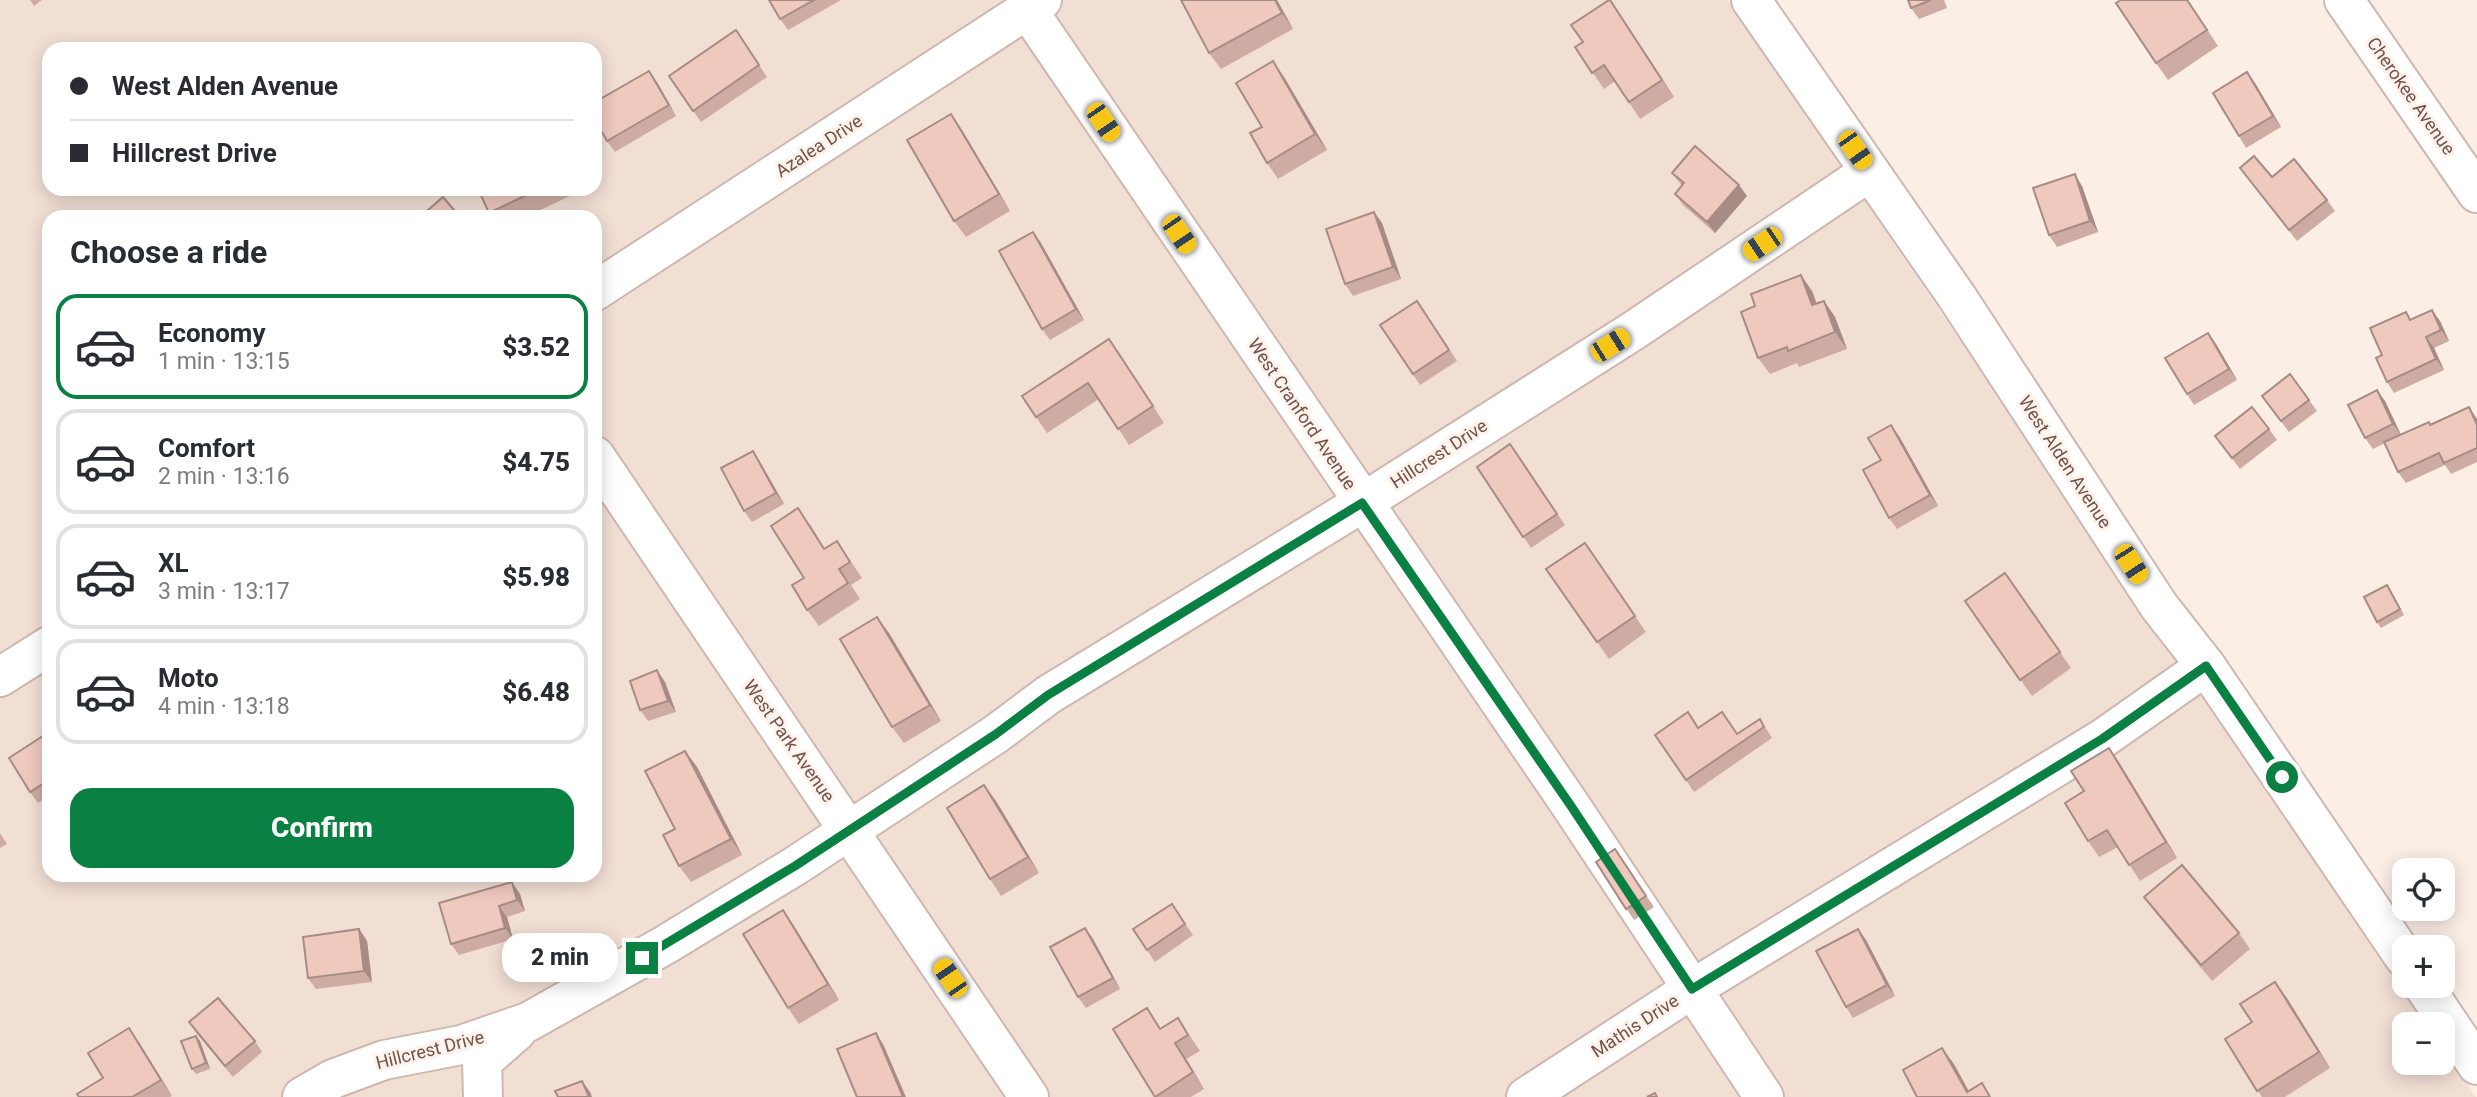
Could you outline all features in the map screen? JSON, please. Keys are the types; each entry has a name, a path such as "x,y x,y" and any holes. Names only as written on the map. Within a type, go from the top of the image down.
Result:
{"street":[{"name":"West Alden Avenue","path":"1751,0 1964,308 2159,606 2206,666 2392,939"},
{"name":"Cherokee Avenue","path":"2344,0 2477,193"},
{"name":"Azalea Drive","path":"602,286 1035,5"},
{"name":"West Cranford Avenue","path":"1035,5 1362,503 1571,806 1764,1097"},
{"name":"Hillcrest Drive","path":"302,1097 332,1079 384,1060 461,1045 527,1022 665,945 996,734 1048,695 1362,503 1633,331 1870,172"},
{"name":"West Park Avenue","path":"602,466 1029,1097"},
{"path":"0,677 42,650"},
{"name":"Mathis Drive","path":"1526,1097 1692,989 2102,739 2206,666"},
{"path":"2432,998 2477,1065"},
{"path":"483,1097 482,1062 527,1022"}],"shaded area":[{"path":"0,0 1728,0 2392,974 2392,998 2408,998 2418,1012 2392,1012 2392,1075 2455,1075 2455,1066 2476,1097 0,1097"}],"building":[{"path":"769,0 814,0 780,19"},
{"path":"1181,0 1275,0 1282,13 1209,53"},
{"path":"1609,0 1662,80 1629,102 1604,65 1592,73 1575,47 1583,42 1571,25"},
{"path":"1908,0 1931,0 1911,8"},
{"path":"2121,0 2187,0 2207,30 2156,63 2116,3"},
{"path":"736,30 759,65 693,111 669,76"},
{"path":"1273,61 1315,134 1267,163 1250,133 1262,127 1236,83"},
{"path":"649,71 669,105 607,141 602,132 602,98"},
{"path":"2247,72 2273,116 2239,136 2213,93"},
{"path":"951,114 999,194 954,221 907,140"},
{"path":"1695,146 1739,185 1707,222 1675,194 1684,183 1672,173"},
{"path":"2254,156 2272,177 2294,159 2327,200 2289,230 2240,168"},
{"path":"2075,174 2090,221 2049,235 2033,188"},
{"path":"481,196 524,196 495,210 488,210"},
{"path":"443,197 454,210 428,210"},
{"path":"1374,212 1393,267 1345,284 1326,229"},
{"path":"1033,232 1076,309 1042,329 999,251"},
{"path":"1801,275 1812,305 1824,301 1835,332 1788,351 1787,347 1758,358 1741,312 1755,306 1751,294"},
{"path":"1417,301 1449,350 1413,374 1380,325"},
{"path":"2432,310 2441,330 2426,337 2436,359 2387,382 2376,358 2382,355 2370,328 2406,312 2410,320"},
{"path":"2208,333 2229,369 2187,394 2165,358"},
{"path":"1109,339 1153,406 1118,429 1088,383 1036,417 1022,396"},
{"path":"2290,374 2309,400 2281,421 2262,396"},
{"path":"2377,390 2393,424 2365,438 2348,405"},
{"path":"2252,407 2269,429 2232,458 2215,436"},
{"path":"2469,407 2477,425 2477,448 2444,463 2439,453 2398,472 2384,442"},
{"path":"1891,425 1930,495 1889,518 1863,470 1881,460 1868,438"},
{"path":"1510,444 1557,514 1523,537 1477,467"},
{"path":"753,451 776,493 744,511 721,468"},
{"path":"798,508 824,549 837,541 850,562 839,569 848,583 807,610 792,585 804,578 771,526"},
{"path":"1585,543 1635,616 1597,642 1546,569"},
{"path":"2005,573 2060,652 2020,680 1965,601"},
{"path":"2387,585 2400,609 2377,622 2364,597"},
{"path":"877,617 930,705 892,727 840,639"},
{"path":"657,670 668,701 640,710 630,681"},
{"path":"1688,712 1698,728 1722,712 1737,734 1760,719 1764,727 1686,780 1655,735"},
{"path":"42,737 42,784 30,792 9,758"},
{"path":"2109,748 2166,842 2129,865 2107,830 2088,841 2065,803 2084,791 2071,771"},
{"path":"685,751 731,839 679,866 663,835 675,829 645,771"},
{"path":"984,785 1028,857 990,879 947,808"},
{"path":"1615,849 1646,896 1626,909 1596,862"},
{"path":"2182,865 2239,933 2201,965 2144,897"},
{"path":"512,882 517,900 499,906 505,928 451,944 439,903"},
{"path":"1172,904 1185,924 1147,950 1133,929"},
{"path":"783,910 828,984 788,1008 743,934"},
{"path":"1085,928 1113,978 1078,997 1050,947"},
{"path":"359,929 364,971 308,978 303,937"},
{"path":"1858,929 1887,985 1846,1007 1816,951"},
{"path":"2275,982 2319,1052 2257,1091 2225,1039 2252,1022 2240,1004"},
{"path":"218,998 255,1041 225,1066 189,1022"},
{"path":"1147,1008 1160,1029 1178,1018 1188,1035 1175,1043 1193,1072 1155,1097 1113,1029"},
{"path":"129,1028 161,1080 132,1097 79,1097 77,1094 103,1078 88,1053"},
{"path":"876,1033 903,1097 857,1097 837,1049"},
{"path":"196,1036 206,1063 192,1069 181,1041"},
{"path":"1942,1048 1967,1092 1982,1083 1990,1097 1917,1097 1903,1070"},
{"path":"582,1081 589,1097 558,1097 555,1091"}],"route":[{"path":"642,958 795,866 996,734 1048,695 1362,503 1571,806 1692,989 2102,739 2206,666 2282,777"}]}
